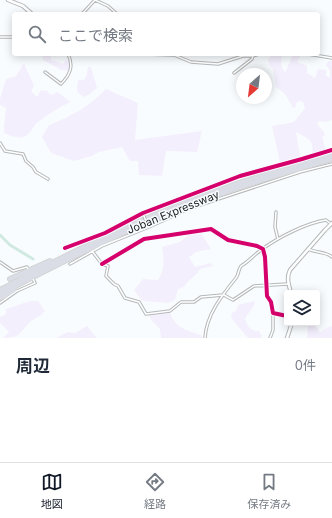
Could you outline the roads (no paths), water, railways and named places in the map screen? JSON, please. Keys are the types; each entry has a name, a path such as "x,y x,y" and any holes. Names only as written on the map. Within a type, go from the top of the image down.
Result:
{"highway":[{"name":"Joban Expressway","path":"54,262 71,250 201,196 240,182 332,155"},
{"name":"Joban Expressway","path":"0,290 54,262 203,199 332,159"},
{"path":"10,279 54,262"},
{"name":"Joban Expressway","path":"0,294 32,279 44,267"},
{"path":"0,298 32,279"}],"street":[{"path":"8,0 23,6 30,12"},
{"path":"84,12 95,0 108,6 115,12"},
{"path":"0,37 12,37"},
{"path":"45,72 61,84 70,73 69,56"},
{"path":"174,56 191,62 218,64 243,56 253,56"},
{"path":"234,73 252,59 253,56"},
{"path":"320,56 332,58"},
{"path":"0,143 5,151 23,154 26,161 36,172 48,180"},
{"path":"65,248 105,233 143,214 253,171 275,167 332,150"},
{"path":"70,264 75,259 92,251 190,208 278,178 332,164"},
{"path":"276,212 275,227 278,240"},
{"path":"143,214 149,227"},
{"path":"205,338 212,313 224,295 226,289 237,277 241,266 263,249 278,240 315,222 326,220 332,223 290,270 288,274 288,284 290,290"},
{"path":"102,264 144,238 211,229 228,240 257,246 263,249 265,257 267,296 271,302 273,313 270,338"},
{"path":"68,247 71,250"},
{"path":"308,249 324,252 332,257"},
{"path":"92,251 102,264 108,266 106,276 118,286 125,298 139,302 146,314 170,311 182,302 194,302 201,297 224,295 233,300 254,286 288,284"},
{"path":"0,262 13,272 27,267 28,269"},
{"path":"0,303 17,291 35,282 32,279"},
{"path":"273,313 284,315"},
{"path":"287,338 291,326"}],"waterway":[{"path":"0,235 10,245 33,259"}]}
